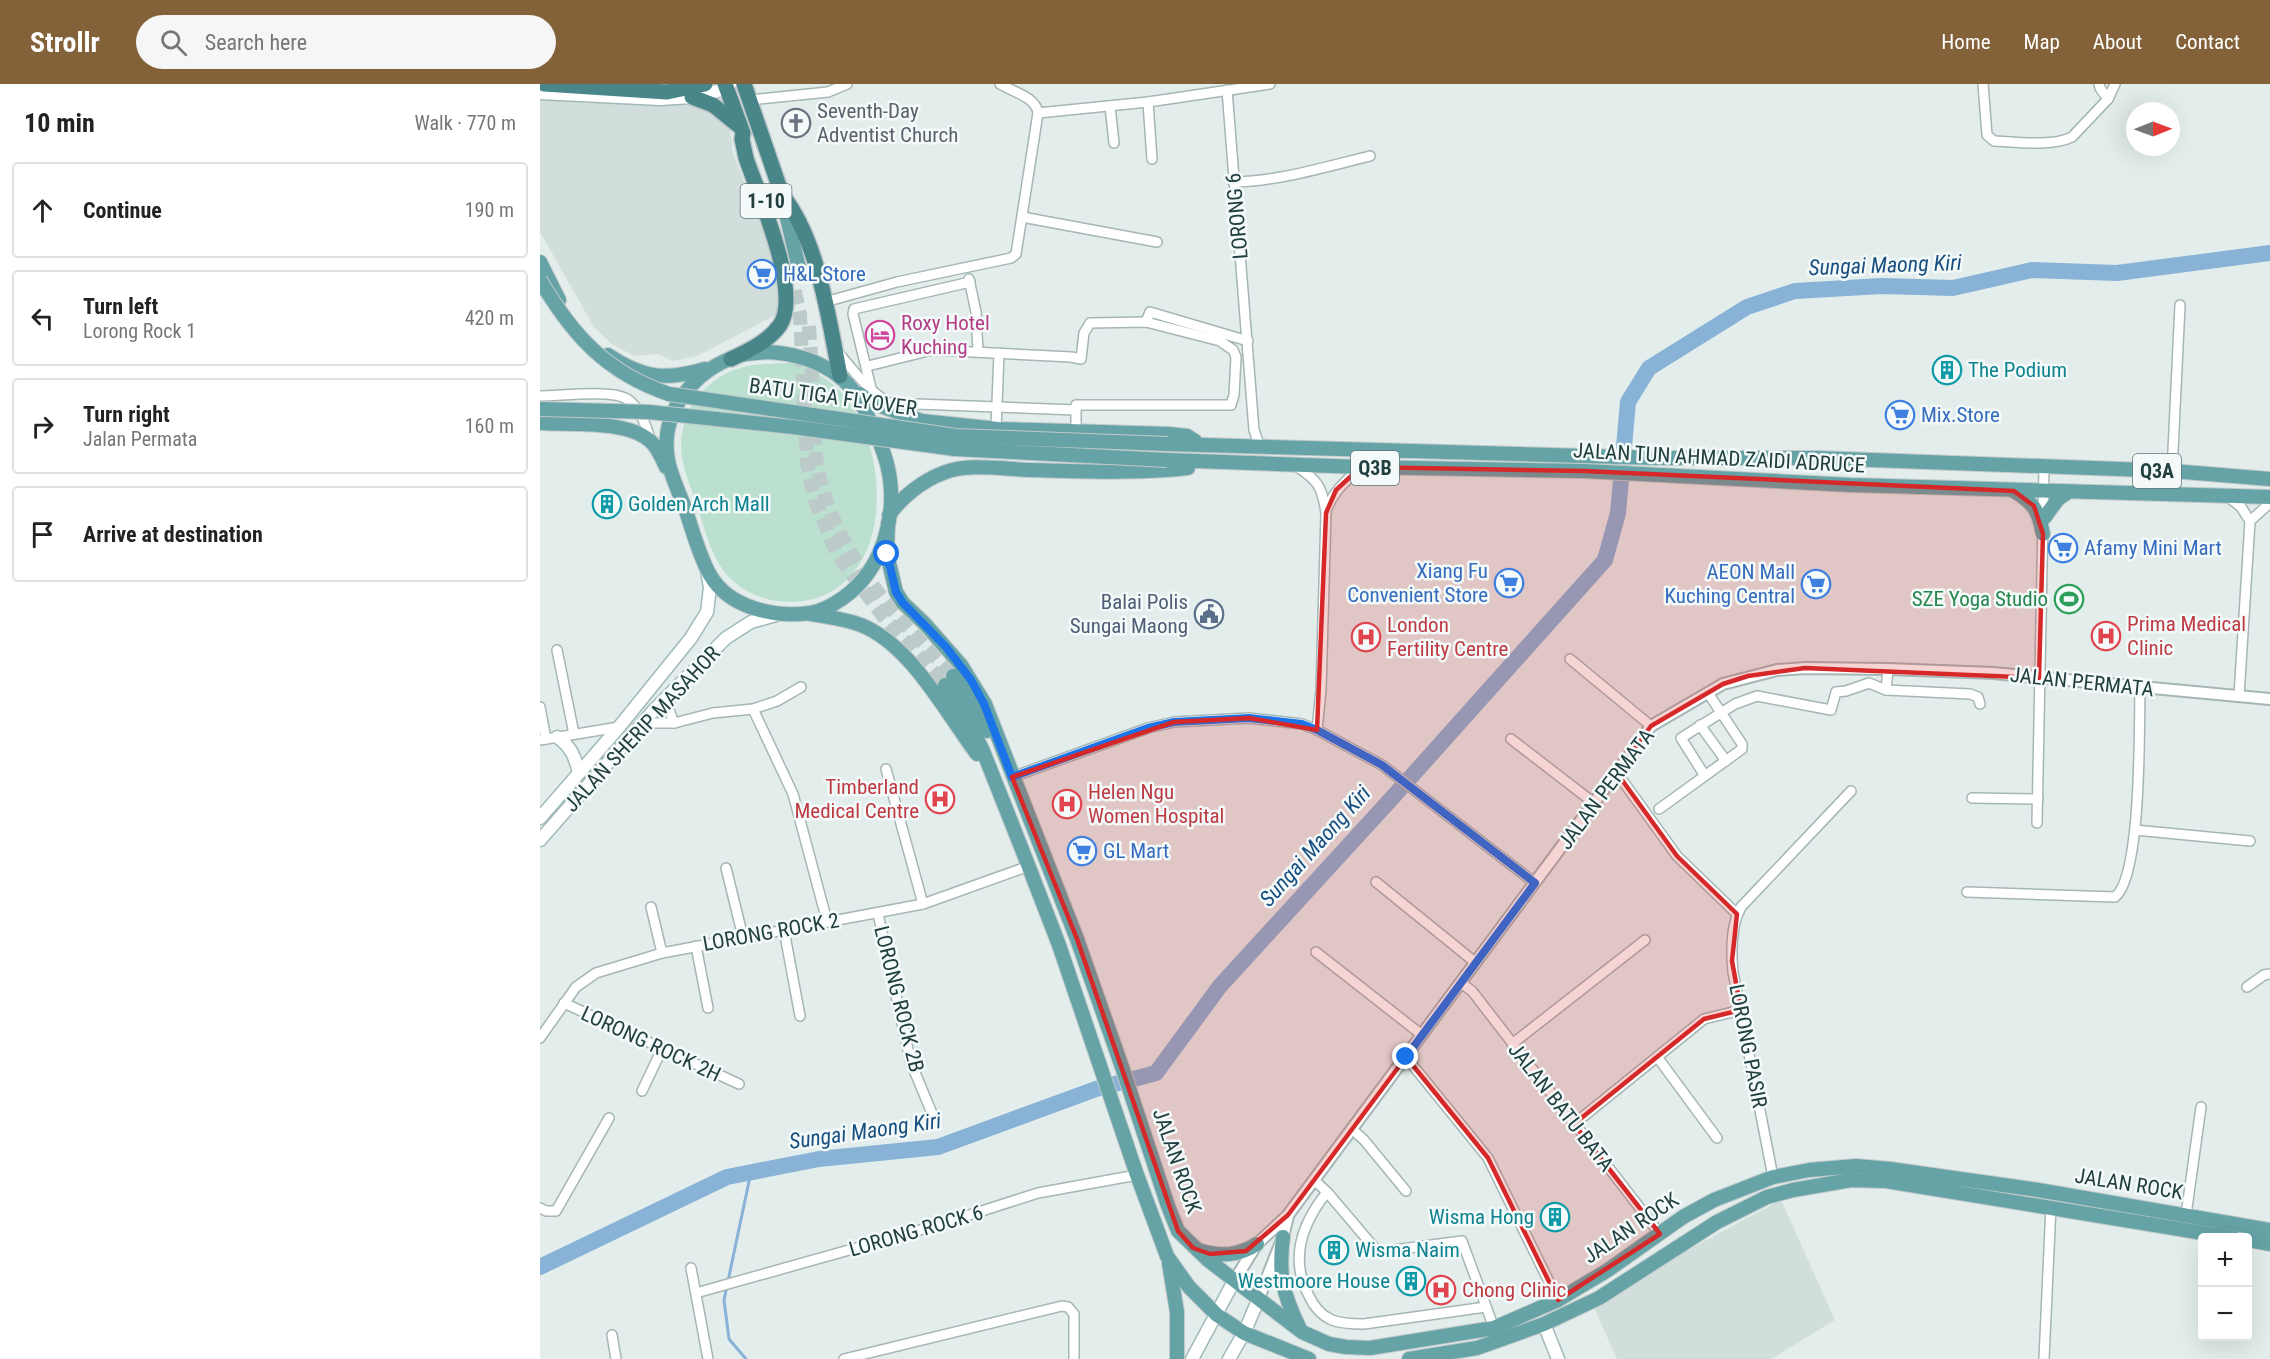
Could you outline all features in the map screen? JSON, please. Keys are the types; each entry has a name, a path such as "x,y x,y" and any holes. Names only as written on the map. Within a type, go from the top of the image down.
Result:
{"highway":[{"path":"544,84 671,88 705,84"},
{"name":"1-10","path":"744,84 782,195"},
{"name":"1-10","path":"727,86 742,133"},
{"path":"692,97 713,105 742,133 746,158 783,270 787,297 785,313 779,326 759,344 731,359"},
{"path":"782,195 792,207 806,236 825,302 833,347 843,379"}],"main road":[{"path":"540,93 634,99 692,97 727,86"},
{"name":"1-10","path":"742,133 794,269 782,195"},
{"path":"540,262 557,297 586,335 620,363 652,376 664,378 679,376 712,367 740,355 768,352 788,353 815,362 843,379 872,404 900,415 936,423 996,429 1187,436 1203,445"},
{"name":"BATU TIGA FLYOVER","path":"540,280 557,309 580,338 604,361 627,377 669,394 957,436 1168,444"},
{"path":"712,367 692,385 672,413 667,451 675,482 706,568 716,584 735,599 759,610 783,614 823,610 853,591 868,573 883,546 889,519 890,488 885,455 863,407 843,379"},
{"name":"BATU TIGA FLYOVER","path":"540,409 660,413 793,427 955,449 1167,460"},
{"path":"540,423 638,432 651,441 675,482"},
{"name":"JALAN TUN AHMAD ZAIDI ADRUCE","path":"1168,444 1659,458 1772,457 2172,471 2270,479"},
{"name":"JALAN TUN AHMAD ZAIDI ADRUCE","path":"1167,460 1361,467 1584,471 1851,485 2270,497"},
{"path":"889,519 906,496 922,484 944,473 967,468 1067,471 1165,470 1188,468 1204,461"},
{"path":"2014,491 2034,506 2040,518 2043,534"},
{"path":"2044,518 2058,499 2068,492"},
{"name":"JALAN ROCK","path":"889,519 887,554 896,592 903,603 946,647 971,680 984,704 1077,939 1178,1231 1193,1248 1302,1332 1329,1344 1370,1348 1494,1328 1558,1300 1608,1270 1683,1217 1714,1200 1773,1177 1809,1170 1856,1166 1890,1168 2270,1230"},
{"name":"JALAN SHERIP MASAHOR","path":"540,818 620,727 691,639 707,612 710,588 706,568"},
{"path":"803,613 837,618 862,625 884,638 920,676 988,768"},
{"name":"JALAN SHERIP MASAHOR","path":"540,840 639,727 726,638 751,622 783,614"},
{"name":"JALAN ROCK","path":"1012,777 967,695 949,681 1029,866 1059,945 1167,1256 1189,1287 1217,1315 1244,1333 1309,1359"},
{"path":"547,738 566,743 579,773"},
{"name":"JALAN ROCK","path":"1409,1359 1479,1354 1599,1298 1717,1222 1767,1197 1851,1180 1886,1180 2205,1233"},
{"path":"1284,1237 1281,1277 1288,1304 1302,1332"},
{"path":"2252,1241 2270,1244"},
{"path":"1193,1248 1210,1254 1233,1254 1246,1251 1257,1244"},
{"path":"1167,1256 1177,1312 1177,1359"},
{"path":"1192,1359 1234,1281"},
{"path":"1229,1359 1244,1333 1259,1298"},
{"path":"1544,1324 1558,1359"}],"street":[{"path":"750,100 828,92 847,84"},
{"path":"825,302 870,288 1011,258 1016,254 1038,113 1035,104 1029,99 1000,84"},
{"path":"1038,113 1148,102 1270,84"},
{"path":"1983,84 1987,135 1994,141 2066,140 2072,137 2108,99 2115,84"},
{"path":"2099,84 2108,99"},
{"name":"LORONG 6","path":"1227,90 1254,430 1260,447"},
{"path":"1148,102 1152,159"},
{"path":"1110,106 1114,143"},
{"path":"1233,182 1258,182 1291,176 1370,156"},
{"path":"1022,217 1157,242"},
{"path":"966,268 976,312 978,352"},
{"path":"872,388 853,314 854,309 970,282"},
{"path":"2172,471 2180,305"},
{"path":"898,406 916,404 996,408 1231,405 1234,395 1236,357 1233,350 1214,336 1150,312 1146,322"},
{"path":"867,366 932,350 1081,359 1084,333 1090,323 1146,322 1248,341"},
{"path":"833,347 857,376 885,401 936,423"},
{"path":"996,429 999,353"},
{"path":"540,396 609,395 625,398 634,404 651,441"},
{"path":"1076,407 1076,431"},
{"path":"1294,465 1317,483 1322,491 1326,513 1321,690 1317,730"},
{"path":"1326,513 1336,490 1361,467"},
{"path":"2037,823 2044,467"},
{"path":"2227,496 2241,507 2250,521 2239,696"},
{"path":"2250,521 2270,503"},
{"path":"557,650 574,734"},
{"path":"1570,659 1652,726"},
{"path":"1886,690 1888,669"},
{"name":"JALAN PERMATA","path":"1234,1281 1257,1244 1288,1215 1652,726 1723,684 1777,670 1888,669 1993,673 2270,699"},
{"path":"1706,776 1681,738 1720,712 1745,699 1761,695 1831,710 1836,692 1869,683 1886,690 1970,694 1978,697 1980,704"},
{"path":"639,727 653,723 674,723 695,716 753,709 777,701 801,687"},
{"path":"1967,892 2115,897 2121,892 2125,884 2135,830 2140,688"},
{"path":"673,691 668,707 674,723"},
{"path":"1659,809 1743,747 1708,693"},
{"path":"540,707 547,738 620,727"},
{"path":"753,709 794,794 827,921"},
{"path":"1012,777 1148,728 1174,722 1249,718 1302,724 1382,765 1437,805 1535,883"},
{"path":"1700,725 1726,761"},
{"path":"1511,739 1594,803"},
{"path":"886,769 923,904"},
{"path":"1617,773 1677,856 1737,914 1851,791"},
{"path":"1972,798 2038,799"},
{"path":"2135,830 2250,842"},
{"name":"LORONG ROCK 2","path":"541,1035 576,987 596,973 662,953 923,904 1029,866"},
{"path":"726,868 743,937"},
{"path":"1376,882 1476,963"},
{"path":"651,907 662,953"},
{"name":"LORONG ROCK 2B","path":"878,914 911,1063 934,1118"},
{"name":"LORONG PASIR","path":"1737,914 1732,961 1773,1177"},
{"path":"784,930 800,1016"},
{"path":"1512,1044 1645,940"},
{"path":"696,946 708,1008"},
{"path":"1316,952 1422,1035"},
{"path":"2247,987 2264,975 2270,974"},
{"name":"JALAN BATU BATA","path":"1461,983 1472,991 1660,1234"},
{"name":"LORONG ROCK 2H","path":"564,1003 739,1084"},
{"path":"1574,1124 1704,1019 1741,1010"},
{"path":"642,1091 663,1049"},
{"path":"1406,1057 1488,1158 1558,1300"},
{"path":"1658,1058 1717,1138"},
{"path":"2186,1215 2201,1107"},
{"path":"540,1208 546,1211 556,1211 609,1118"},
{"path":"1352,1130 1364,1140 1406,1191"},
{"name":"LORONG ROCK 6","path":"696,1293 938,1225 1038,1194 1137,1175"},
{"path":"1314,1180 1378,1252 1462,1241 1494,1328"},
{"path":"1327,1192 1312,1210 1302,1236 1299,1254 1303,1284 1314,1308 1331,1320 1346,1324 1364,1324 1486,1306"},
{"path":"2044,1359 2051,1206"},
{"path":"1259,1298 1284,1237 1288,1215"},
{"path":"691,1268 708,1359"},
{"path":"844,1359 1062,1306 1068,1307 1074,1314 1074,1359"},
{"path":"612,1335 616,1359"}],"highlighted area":[{"path":"1361,467 1584,471 2014,491 2034,506 2043,534 2039,678 1805,668 1748,676 1723,684 1651,726 1617,773 1677,856 1737,914 1732,961 1741,1010 1704,1019 1574,1124 1660,1234 1558,1300 1488,1158 1406,1057 1288,1215 1246,1251 1210,1254 1193,1248 1178,1231 1077,939 1012,777 1174,722 1249,718 1317,730 1326,513 1336,490"}],"shaded area":[{"path":"540,97 688,101 722,117 730,129 733,153 774,258 781,284 780,304 774,316 697,356 673,361 658,354 635,356 613,345 594,327 540,232"},
{"path":"1781,1200 1835,1320 1771,1359 1617,1359 1595,1310 1686,1251"}],"green space":[{"path":"791,363 823,377 837,388 860,419 873,461 877,506 874,528 867,549 848,578 836,589 823,596 795,602 765,598 751,593 739,586 722,568 706,533 684,468 681,448 682,433 692,406 711,384 723,375 743,367"}],"waterway":[{"name":"Sungai Maong Kiri","path":"540,1267 727,1177 819,1159 938,1147 1096,1089 1156,1073 1220,986 1605,560 1618,513 1628,402 1649,368 1747,307 1795,291 1882,286 1953,288 2032,270 2117,273 2270,253"},
{"path":"746,1359 729,1339 724,1300 751,1172"}],"tunnel":[{"path":"790,270 800,314 807,464 815,501 837,554 883,616 945,685"},
{"path":"809,326 816,457 825,496 837,526 868,580 953,676"}],"place":[{"name":"Seventh-Day Adventist Church","path":"796,123"},
{"name":"H&L Store","path":"762,274"},
{"name":"Roxy Hotel Kuching","path":"880,335"},
{"name":"The Podium","path":"1947,370"},
{"name":"Mix.Store","path":"1900,415"},
{"name":"Golden Arch Mall","path":"607,504"},
{"name":"Afamy Mini Mart","path":"2063,548"},
{"name":"Xiang Fu Convenient Store","path":"1509,583"},
{"name":"AEON Mall Kuching Central","path":"1816,584"},
{"name":"SZE Yoga Studio","path":"2069,599"},
{"name":"Balai Polis Sungai Maong","path":"1209,614"},
{"name":"Prima Medical Clinic","path":"2106,636"},
{"name":"London Fertility Centre","path":"1366,637"},
{"name":"Timberland Medical Centre","path":"940,799"},
{"name":"Helen Ngu Women Hospital","path":"1067,804"},
{"name":"GL Mart","path":"1082,851"},
{"name":"Wisma Hong","path":"1555,1217"},
{"name":"Wisma Naim","path":"1334,1250"},
{"name":"Westmoore House","path":"1411,1281"},
{"name":"Chong Clinic","path":"1441,1290"}],"route":[{"path":"887,554 896,592 903,603 946,647 971,680 984,704 1012,777 1148,728 1174,722 1249,718 1302,724 1382,765 1437,805 1535,883 1406,1057"}]}
